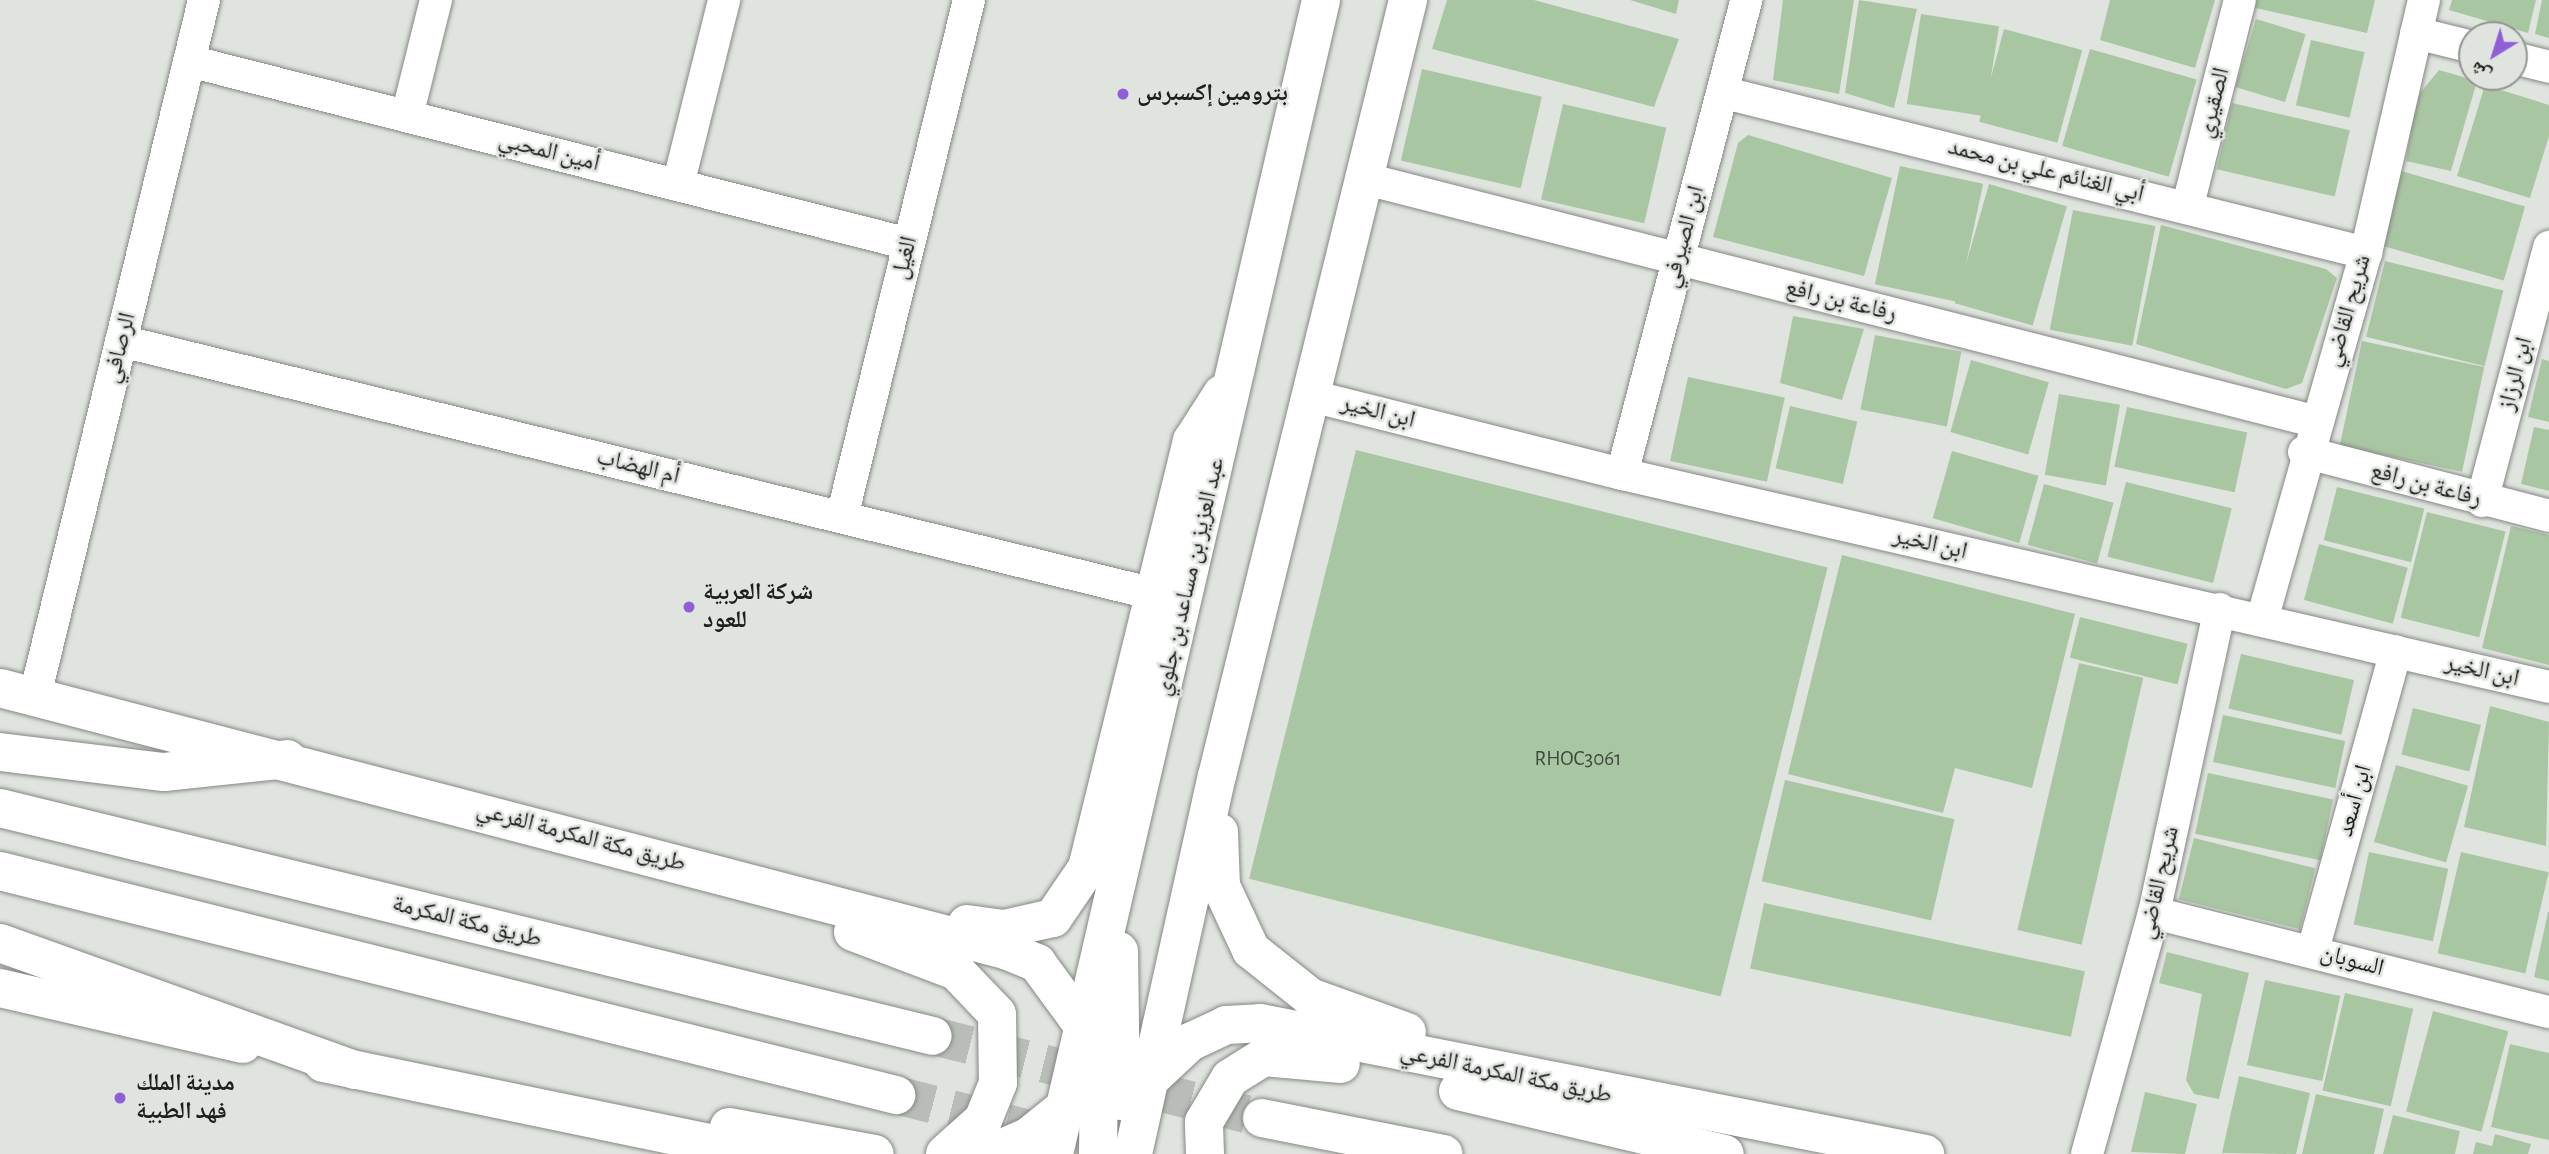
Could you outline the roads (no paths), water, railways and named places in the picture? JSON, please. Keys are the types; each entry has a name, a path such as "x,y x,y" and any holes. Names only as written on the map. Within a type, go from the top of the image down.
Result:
{"main road":[{"name":"عبد العزيز بن مساعد بن جلوي","path":"1054,1154 1126,855 1321,0"},
{"path":"1109,1153 1149,1079 1217,776 1408,0"},
{"path":"678,863 990,928 1053,918 1087,867 1192,441 1237,371"},
{"name":"طريق مكة المكرمة الفرعي","path":"18,692 287,759 1005,950 1037,963 1110,1060 1121,1115"},
{"path":"0,752 164,772 287,759"},
{"path":"1217,776 1221,886 1234,925 1275,972 1346,1012 1563,1087"},
{"name":"طريق مكة المكرمة","path":"0,808 933,1036"},
{"name":"طريق مكة المكرمة الفرعي","path":"1109,1153 1110,1060 1126,855"},
{"path":"678,863 956,971 978,991 997,1014 998,1083 983,1120 945,1154"},
{"path":"0,871 897,1095"},
{"path":"0,943 355,1070"},
{"path":"989,1154 1028,1137 1065,1107 1110,1060 1177,954"},
{"path":"0,988 355,1070 762,1154"},
{"name":"طريق مكة المكرمة الفرعي","path":"1109,1153 1121,1115 1149,1079 1190,1042 1226,1025 1260,1023 1563,1087 1925,1154"},
{"path":"1205,1154 1204,1122 1230,1078 1264,1057 1312,1057 1726,1154"},
{"path":"502,1099 565,1098 875,1154"},
{"path":"502,1099 607,1154"},
{"path":"1653,1103 1777,1154"},
{"path":"1262,1118 1443,1154"}],"street":[{"name":"الرصافي","path":"18,692 121,341 204,0"},
{"path":"407,116 436,0"},
{"path":"678,185 724,0"},
{"name":"الغيل","path":"842,517 969,0"},
{"name":"ابن الصيرفي","path":"1622,474 1677,260 1725,93 1746,0"},
{"name":"الصقيري","path":"2188,205 2240,0"},
{"name":"شريح القاضي","path":"2262,620 2304,452 2316,422 2366,253 2424,0"},
{"path":"2416,33 2458,44"},
{"name":"أمين المحبي","path":"189,61 909,244"},
{"path":"2528,62 2549,67"},
{"name":"أبي الغنائم علي بن محمد","path":"1725,93 2188,205 2366,253"},
{"name":"رفاعة بن رافع","path":"1366,179 2316,422"},
{"name":"ابن الرزاز","path":"2482,501 2549,247"},
{"name":"أم الهضاب","path":"121,341 1154,594"},
{"name":"ابن الخير","path":"1311,396 1622,474 2220,609 2549,687"},
{"name":"رفاعة بن رافع","path":"2304,452 2482,501 2549,516"},
{"name":"شريح القاضي","path":"2087,1154 2154,913 2220,609"},
{"name":"ابن أسعد","path":"2313,950 2396,651"},
{"name":"السوبان","path":"2154,913 2313,950 2549,1012"}],"tunnel":[{"path":"933,1036 1262,1118"},
{"path":"896,1095 1061,1137"}],"place":[{"name":"بترومين إكسبرس","path":"1123,94"},
{"name":"شركة العربية للعود","path":"689,607"},
{"name":"مدينة الملك فهد الطبية","path":"120,1098"}]}
